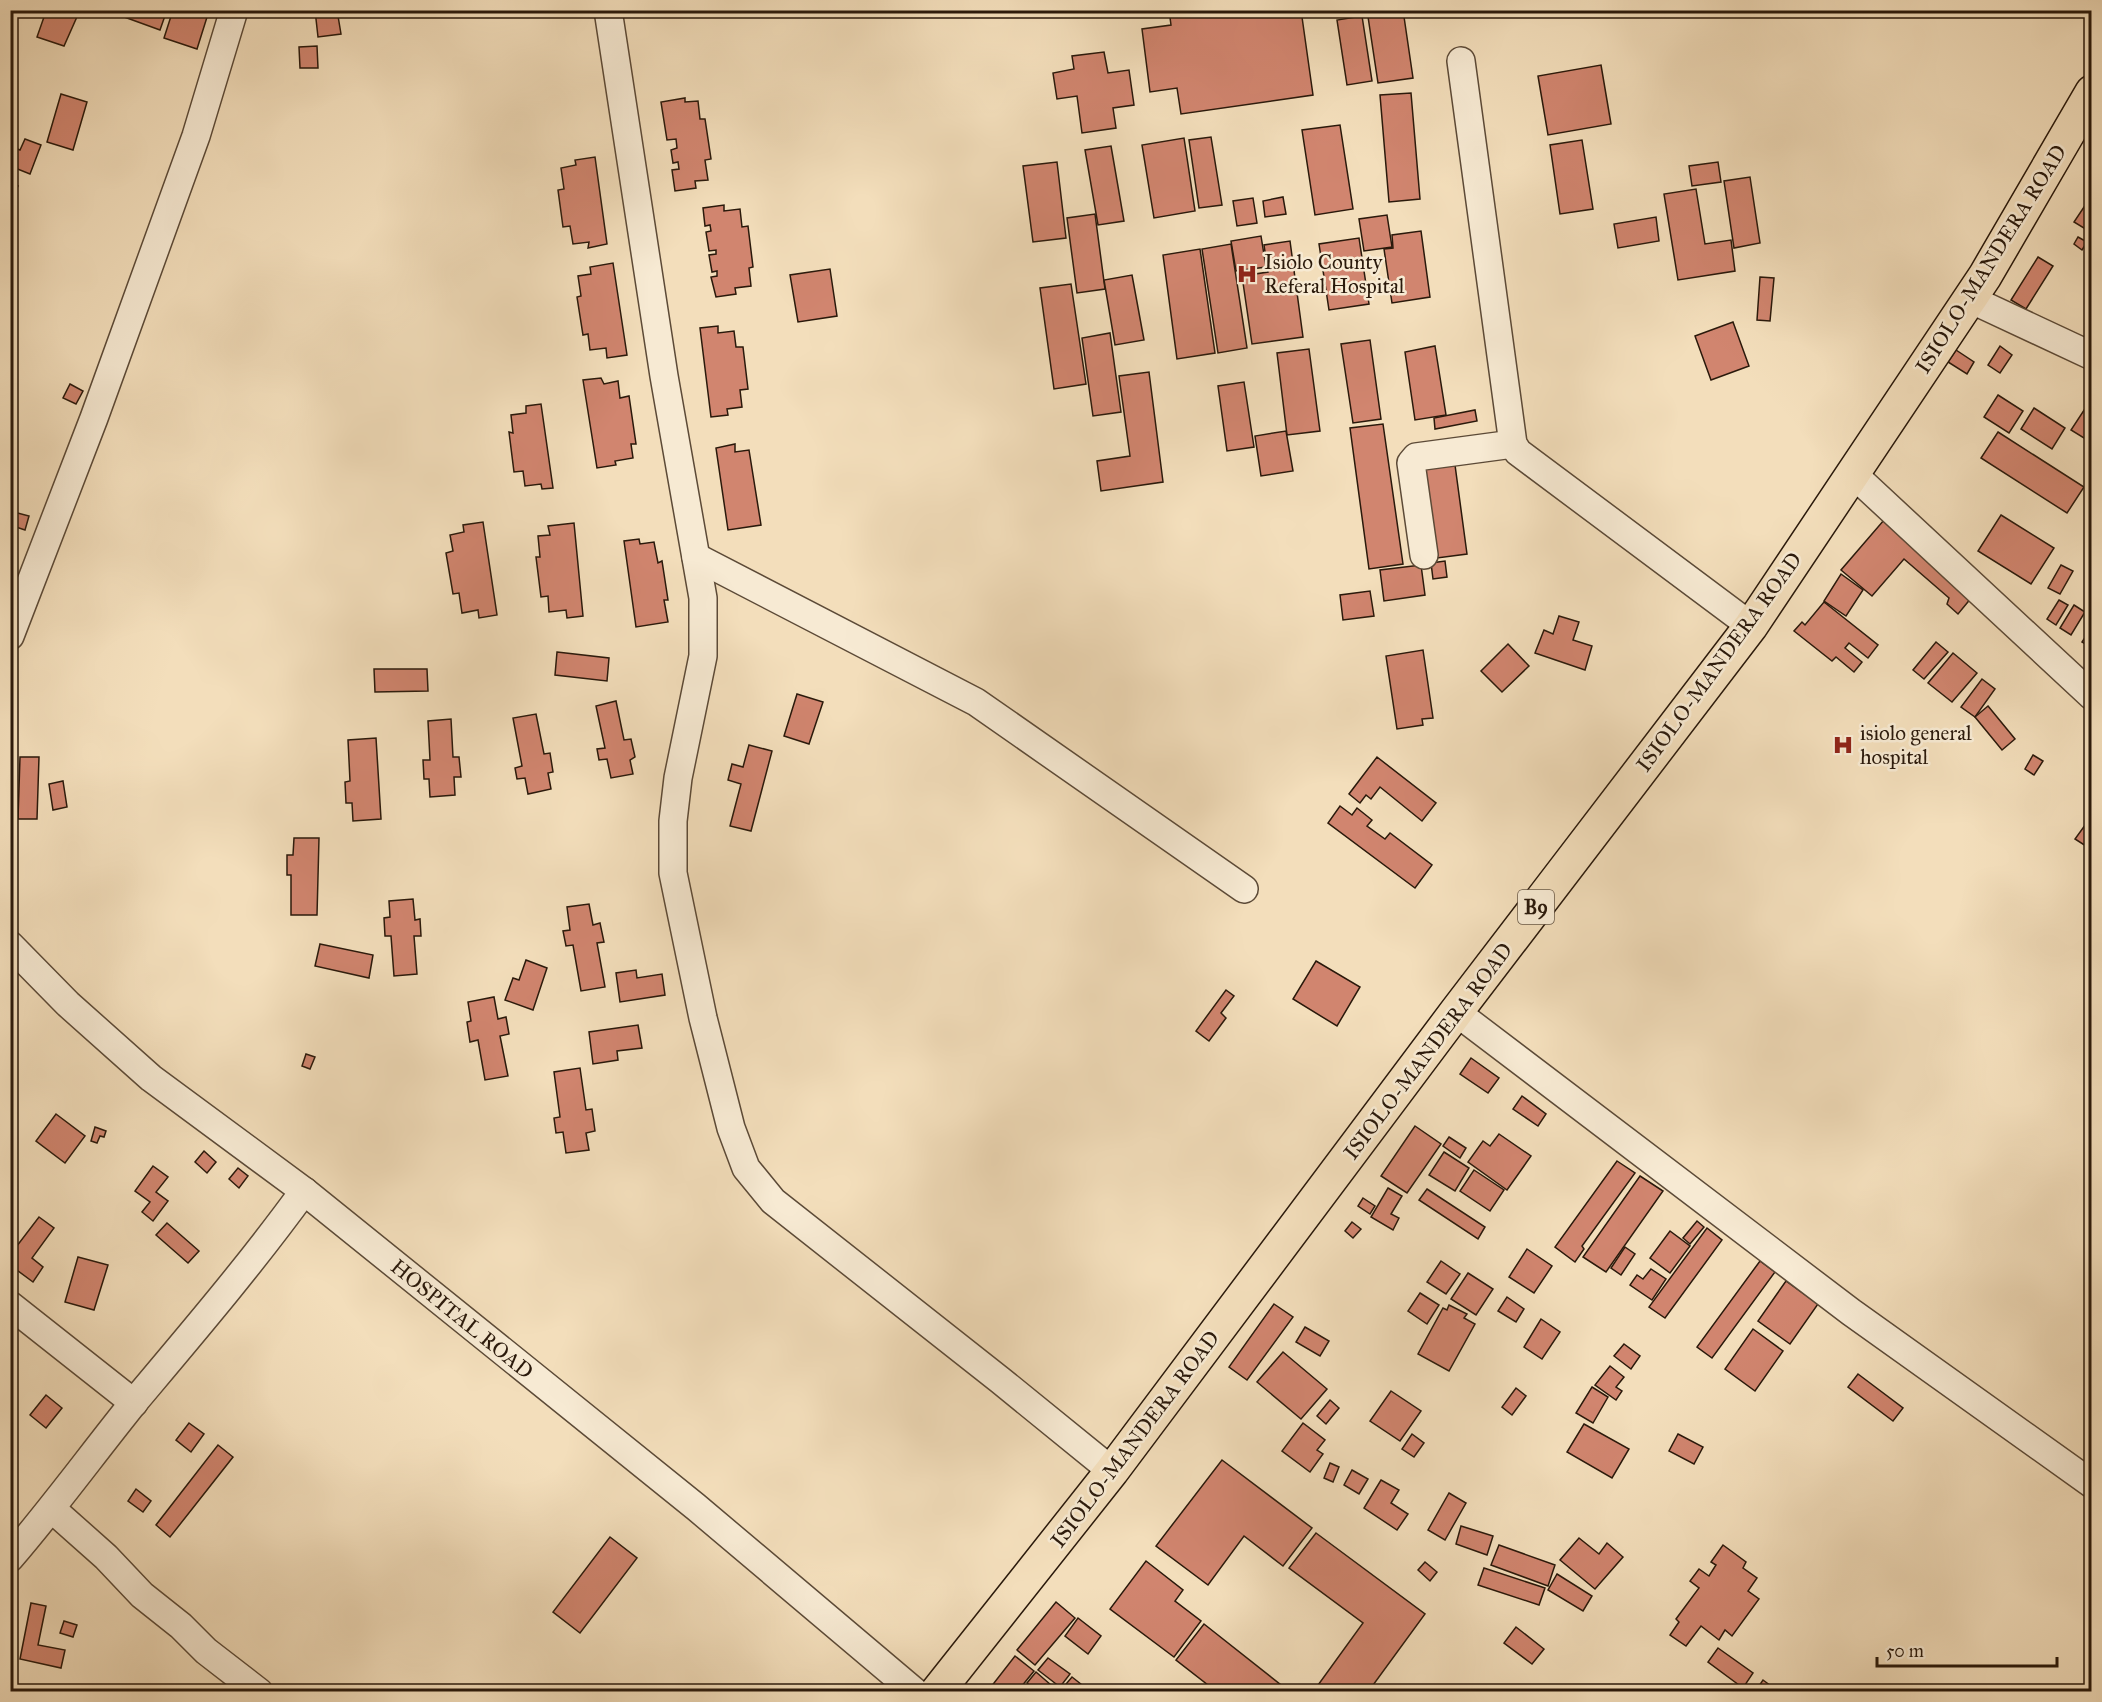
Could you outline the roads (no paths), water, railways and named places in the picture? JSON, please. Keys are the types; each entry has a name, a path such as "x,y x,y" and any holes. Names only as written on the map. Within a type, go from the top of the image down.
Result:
{"highway":[{"name":"ISIOLO-MANDERA ROAD","path":"937,1692 1112,1471 1456,1012 1750,626 1970,299 2091,92"}],"street":[{"path":"10,636 94,418 196,136 234,10"},
{"path":"608,10 664,376 703,598 703,656 678,778 673,821 673,873 703,1018 731,1128 746,1168 772,1201 1112,1471"},
{"path":"1461,61 1513,444 1518,452 1750,626"},
{"path":"1970,299 2091,356"},
{"path":"1424,555 1411,463 1416,457 1513,444"},
{"path":"1853,474 2091,696"},
{"path":"696,557 976,702 1244,889"},
{"name":"HOSPITAL ROAD","path":"10,945 68,1004 151,1078 304,1191 696,1506 915,1692"},
{"path":"1456,1012 1851,1312 2091,1484"},
{"path":"10,1558 219,1301 304,1191"},
{"path":"10,1305 134,1403"},
{"path":"52,1509 106,1557 142,1596 180,1626 206,1651 259,1692"}],"place":[{"name":"Isiolo County Referal Hospital","path":"1247,274"},
{"name":"isiolo general hospital","path":"1843,745"}]}
